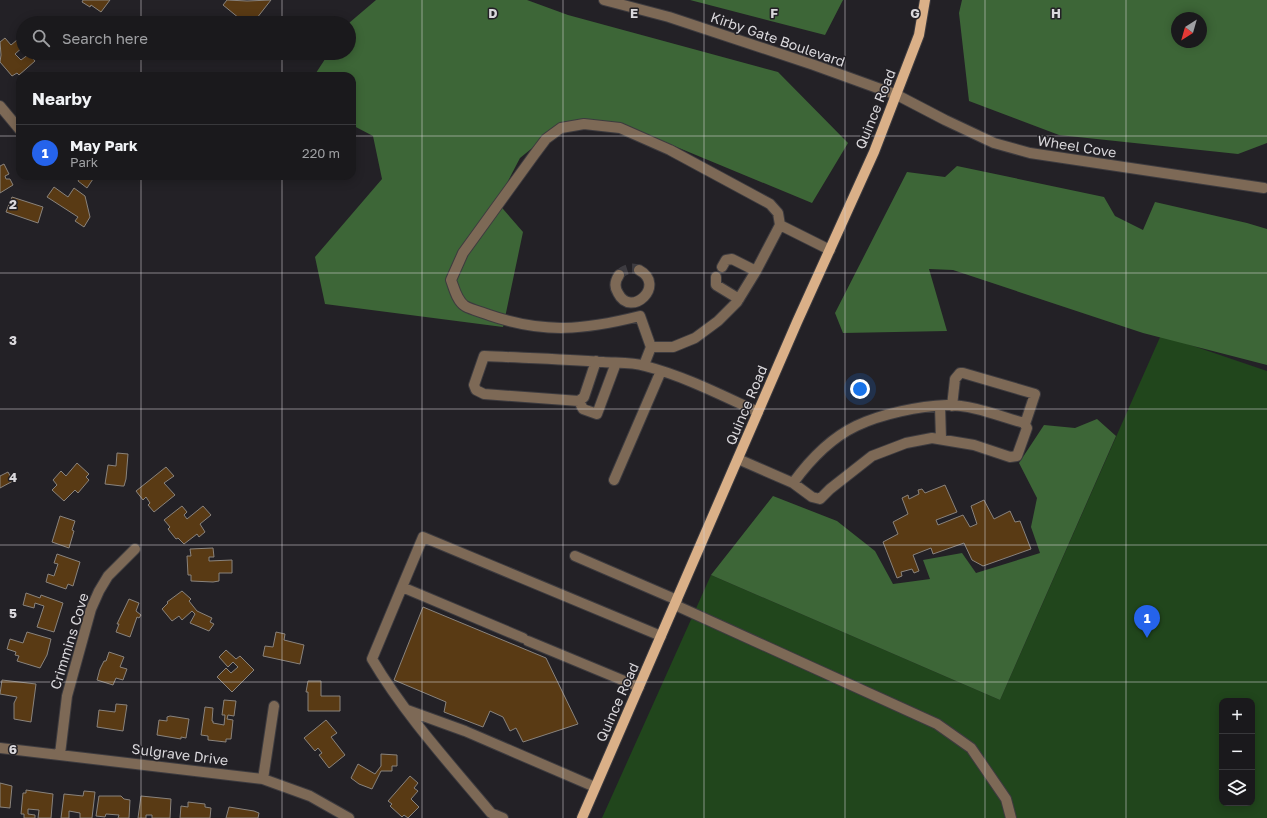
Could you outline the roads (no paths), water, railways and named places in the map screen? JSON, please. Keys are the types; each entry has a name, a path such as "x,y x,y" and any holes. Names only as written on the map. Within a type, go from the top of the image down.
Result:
{"main road":[{"name":"Quince Road","path":"582,818 758,412 874,152 897,95 918,36 925,0"}],"street":[{"name":"Kirby Gate Boulevard","path":"604,0 669,17 814,65 897,95"},
{"name":"Wheel Cove","path":"897,95 994,143 1030,153 1264,188"},
{"path":"0,106 16,125"},
{"path":"640,316 599,326 559,329 505,320 465,306 456,294 451,280 462,253 538,149 546,139 561,128 584,124 620,128 670,150 770,204 778,213 780,225 756,271 739,299 718,321 694,338 673,347 651,347"},
{"path":"780,225 830,250"},
{"path":"722,267 726,260 732,259 756,271"},
{"path":"619,275 616,282 617,293 625,300 636,302 645,296 649,286 646,275 640,270"},
{"path":"716,277 716,285 739,299"},
{"path":"636,302 651,347 644,365"},
{"path":"596,361 584,397 579,401 484,394 476,390 474,385 484,356 596,361 644,365 703,387 758,412"},
{"path":"579,401 583,409 597,414 616,363"},
{"path":"614,480 661,371"},
{"path":"738,458 793,483 812,497 820,499 830,489 872,456 906,443 932,438 941,439 974,445 1010,457 1017,456 1027,428 1026,424 1035,394 960,373 955,379 952,406"},
{"path":"940,406 941,439"},
{"path":"793,483 804,468 831,442 855,426 907,409 952,406 982,411 1026,424"},
{"path":"503,818 491,813 407,710 384,679 372,659 424,537 661,636"},
{"name":"Crimmins Cove","path":"60,754 67,696 91,609 108,576 135,549"},
{"path":"574,556 937,724 971,748 1006,799 1011,818"},
{"path":"402,586 639,687"},
{"path":"262,779 274,706"},
{"path":"407,710 465,731 595,787"},
{"name":"Sulgrave Drive","path":"0,748 262,779 310,796 349,818"}],"tunnel":[{"path":"619,275 628,269 639,270"}],"place":[{"name":"May Park","path":"1147,638"}]}
